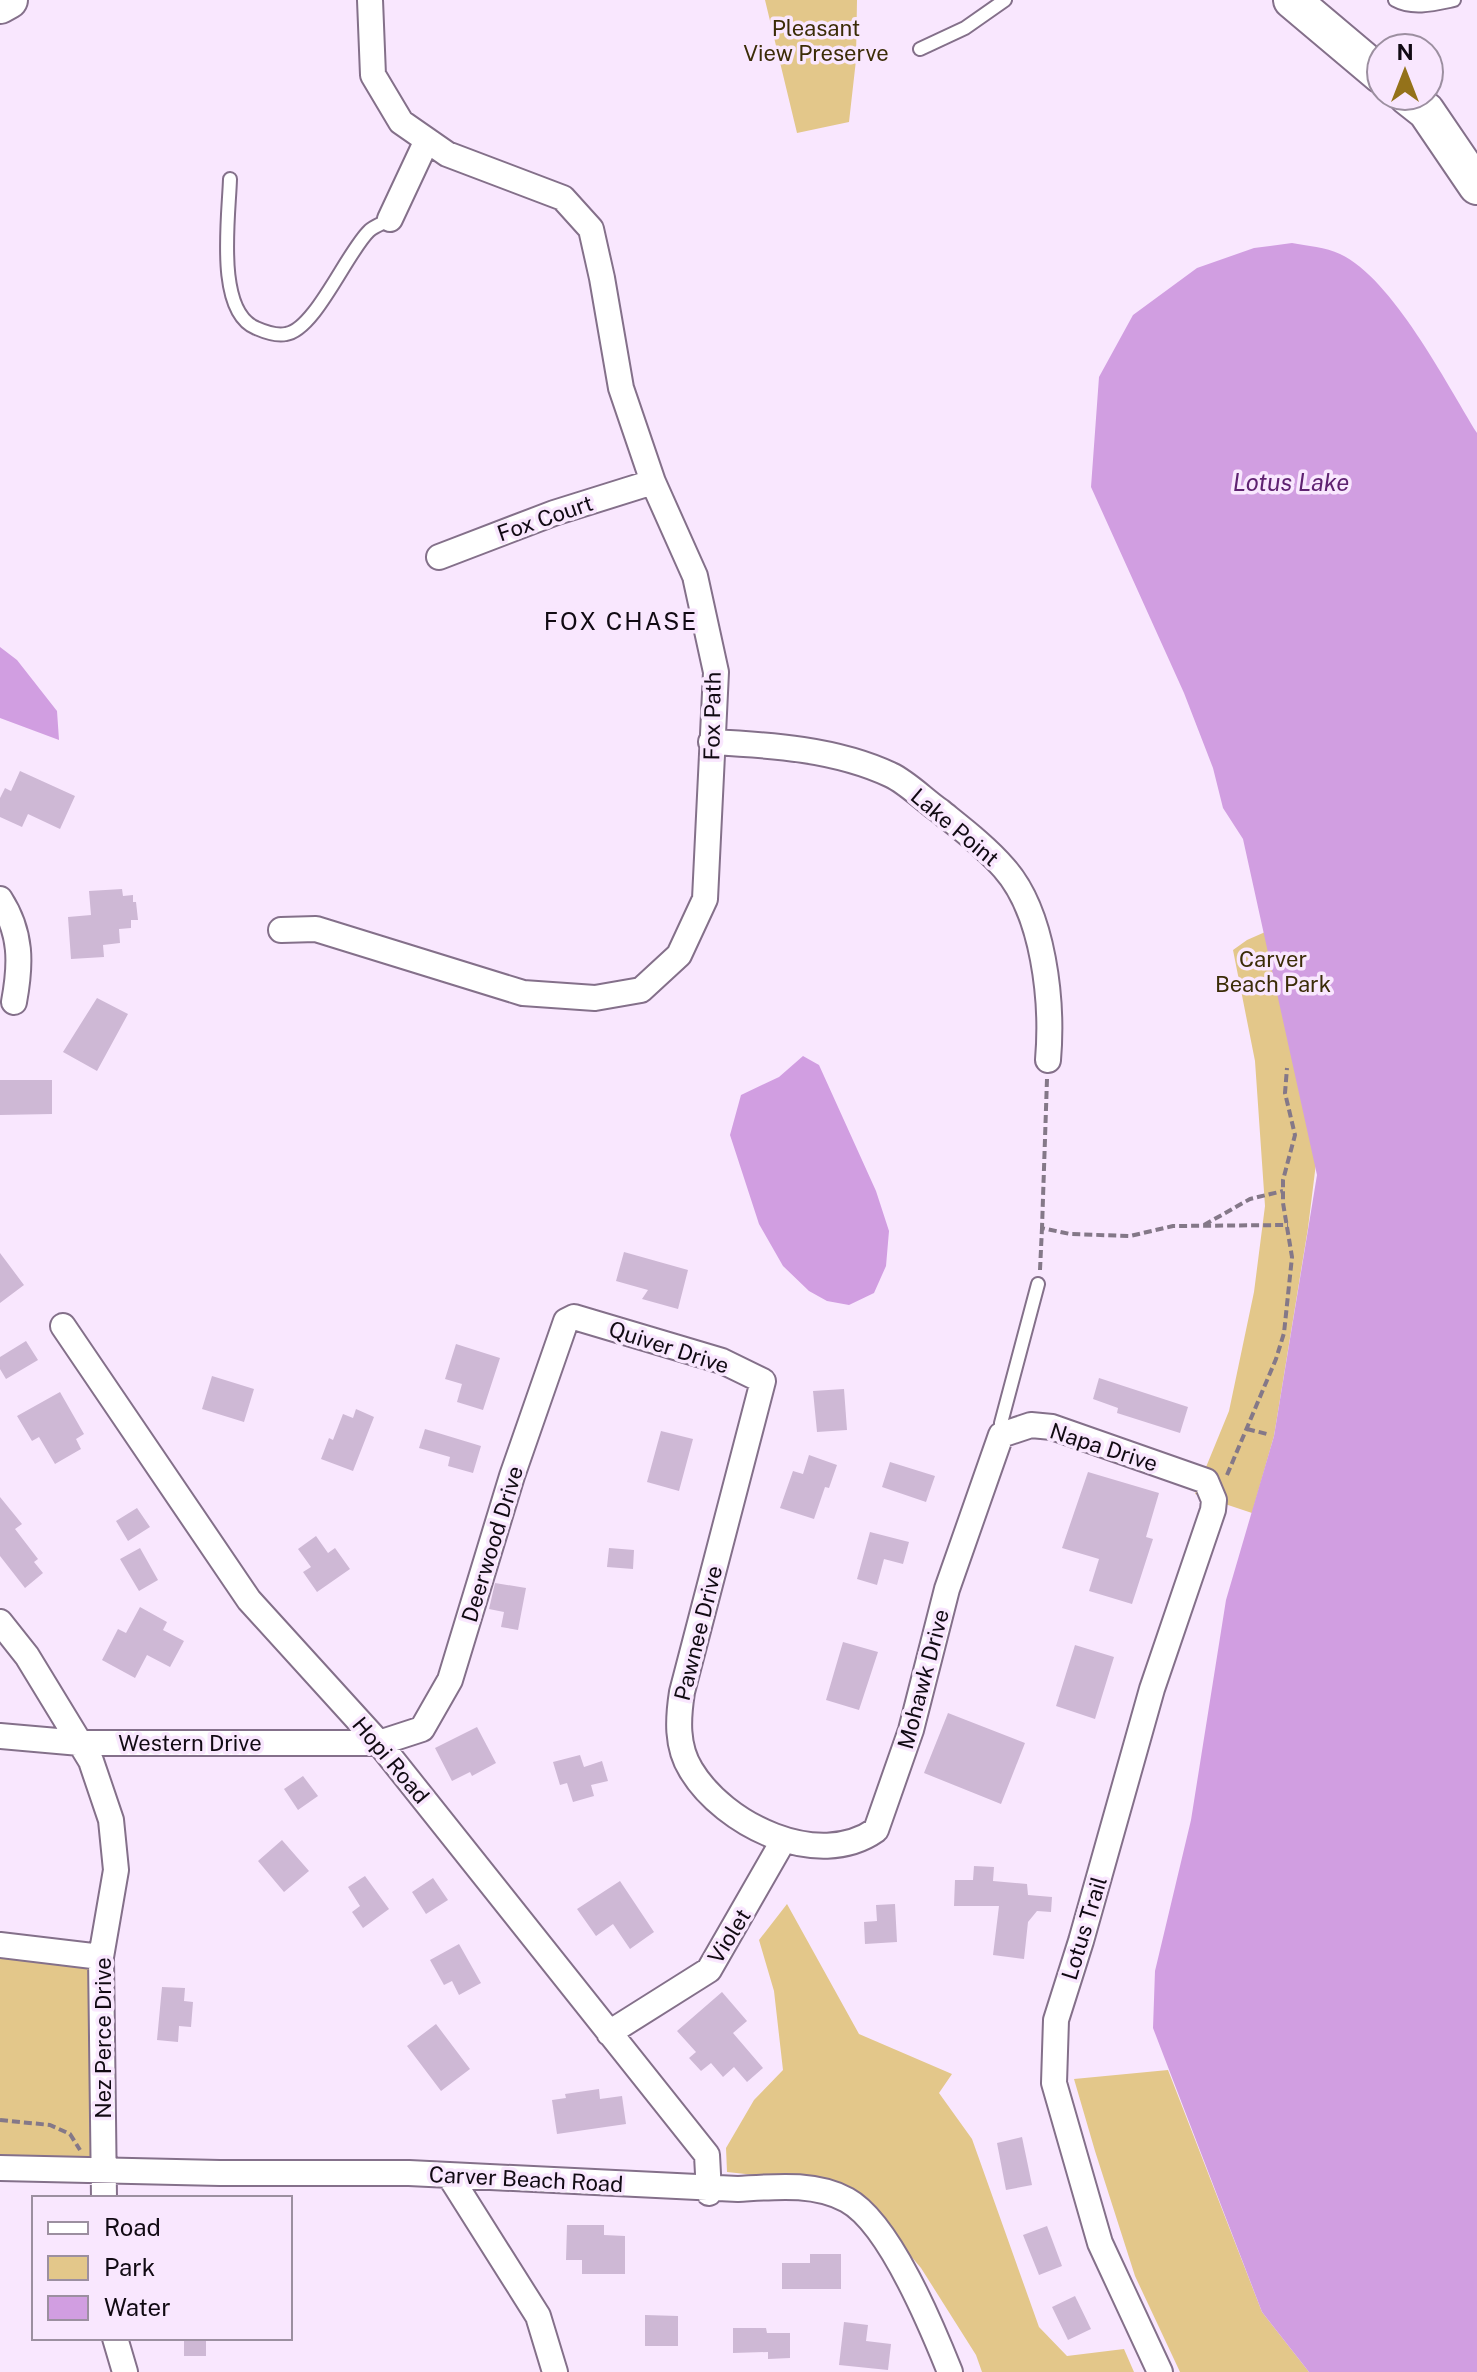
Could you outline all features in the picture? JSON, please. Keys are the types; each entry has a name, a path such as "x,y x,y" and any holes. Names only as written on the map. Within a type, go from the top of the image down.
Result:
{"street":[{"path":"0,5 9,0"},
{"name":"Fox Path","path":"281,930 316,929 523,993 595,998 641,990 679,955 705,899 716,672 695,576 653,482 621,388 591,229 563,198 447,154 401,122 373,75 370,0"},
{"path":"1292,0 1365,62"},
{"path":"1427,112 1477,186"},
{"path":"390,219 427,140"},
{"name":"Fox Court","path":"439,557 554,513 653,482"},
{"name":"Lake Point","path":"711,742 769,745 847,760 892,776 952,821 1005,869 1033,917 1047,977 1051,1023 1048,1060"},
{"path":"0,899 9,913 21,965 14,1002"},
{"name":"Quiver Drive","path":"574,1317 722,1361 763,1381"},
{"name":"Deerwood Drive","path":"379,1743 422,1729 450,1680 512,1476 566,1321 574,1317"},
{"name":"Hopi Road","path":"63,1326 249,1600 379,1743 707,2155 709,2190"},
{"name":"Pawnee Drive","path":"763,1381 682,1692 677,1726 689,1768 718,1804 783,1841"},
{"name":"Napa Drive","path":"1001,1435 1031,1425 1052,1427 1208,1485"},
{"name":"Mohawk Drive","path":"783,1841 821,1847 862,1840 876,1830 911,1730 947,1589 1001,1435"},
{"name":"Lotus Trail","path":"1160,2372 1100,2243 1054,2083 1056,2020 1152,1689 1213,1510 1214,1500 1208,1485"},
{"name":"Nez Perce Drive","path":"0,1622 27,1656 91,1761 111,1820 116,1870 101,1957 93,2170 103,2196"},
{"name":"Western Drive","path":"0,1736 80,1743 379,1743"},
{"name":"Violet","path":"609,2033 709,1970 783,1841"},
{"path":"0,1945 101,1957"},
{"name":"Carver Beach Road","path":"0,2168 449,2175 709,2190 785,2187 816,2190 846,2200 863,2213 888,2244 935,2335 950,2372"},
{"path":"449,2175 538,2316 555,2372"},
{"path":"116,2340 125,2372"}],"lane":[{"path":"920,49 965,28 1005,0"},
{"path":"1395,0 1402,4 1424,6 1454,0"},
{"path":"230,179 228,276 234,306 252,326 272,334 288,334 300,327 312,315 370,230 390,219"},
{"path":"1001,1435 1001,1423 1038,1284"}],"path":[{"path":"1038,1284 1043,1248 1048,1060"},
{"path":"1208,1485 1230,1473 1284,1333 1292,1257 1283,1180 1295,1135 1285,1093 1287,1068"},
{"path":"1202,1226 1250,1199 1284,1191"},
{"path":"1042,1228 1050,1232 1081,1235 1130,1236 1173,1226 1288,1225"},
{"path":"1247,1429 1267,1434"},
{"path":"0,2120 50,2125 70,2134 93,2170"}],"green space":[{"name":"Pleasant View Preserve","path":"765,0 857,0 856,60 849,122 797,133"},
{"name":"Carver Beach Park","path":"1281,925 1318,1147 1274,1436 1252,1513 1195,1494 1229,1411 1254,1292 1265,1206 1255,1061 1233,950 1247,940"},
{"path":"787,1904 859,2034 952,2074 939,2093 972,2139 1039,2327 1067,2356 1124,2349 1134,2372 982,2372 976,2355 921,2268 863,2200 809,2181 727,2172 726,2148 754,2100 783,2070 774,1991 759,1940"},
{"path":"0,1945 101,1957 104,2171 0,2167"},
{"path":"1168,2070 1262,2312 1309,2372 1180,2372 1135,2276 1074,2079"}],"water":[{"name":"Lotus Lake","path":"1292,243 1340,254 1379,285 1417,334 1477,433 1477,2372 1309,2372 1262,2312 1153,2028 1155,1971 1191,1820 1226,1600 1274,1436 1317,1175 1243,839 1223,808 1213,768 1184,693 1091,487 1099,377 1133,315 1197,268 1254,248"},
{"path":"0,647 17,660 57,711 59,740 0,718"},
{"path":"803,1056 819,1065 876,1191 889,1231 886,1266 874,1293 849,1305 827,1301 809,1291 783,1266 759,1224 730,1135 741,1095 779,1077"}],"building":[{"path":"20,771 75,796 60,829 28,814 22,827 0,817 0,798 5,788 11,791"},
{"path":"122,889 123,896 133,895 138,920 131,920 131,928 119,929 120,943 103,945 104,957 71,959 68,917 91,915 89,891"},
{"path":"97,998 128,1014 97,1071 63,1052"},
{"path":"0,1080 52,1080 52,1114 0,1115"},
{"path":"624,1252 688,1270 678,1309 642,1299 648,1290 616,1281"},
{"path":"0,1253 24,1285 0,1303"},
{"path":"26,1341 38,1360 6,1379 0,1369 0,1357"},
{"path":"456,1344 500,1358 483,1410 457,1402 462,1384 445,1379"},
{"path":"212,1376 254,1389 244,1422 202,1409"},
{"path":"1099,1378 1188,1407 1180,1433 1117,1413 1118,1408 1093,1399"},
{"path":"844,1389 847,1430 817,1432 813,1391"},
{"path":"60,1392 84,1434 76,1439 81,1449 55,1464 39,1437 32,1441 17,1416"},
{"path":"356,1409 374,1417 353,1471 321,1459 329,1438 333,1440 343,1414 353,1418"},
{"path":"425,1429 481,1446 473,1473 448,1466 450,1457 419,1448"},
{"path":"661,1431 693,1439 679,1491 647,1482"},
{"path":"809,1455 837,1465 829,1488 825,1487 814,1519 780,1508 793,1471 803,1474"},
{"path":"890,1462 935,1476 926,1502 882,1487"},
{"path":"1088,1472 1159,1493 1146,1537 1153,1539 1132,1604 1089,1591 1099,1559 1062,1548"},
{"path":"0,1497 22,1524 15,1529 38,1559 34,1562 43,1573 25,1588 0,1556"},
{"path":"137,1508 150,1527 128,1541 116,1521"},
{"path":"870,1532 909,1542 903,1564 884,1559 877,1585 857,1579"},
{"path":"316,1536 328,1553 335,1548 350,1569 317,1592 303,1572 311,1567 298,1549"},
{"path":"140,1548 158,1580 139,1591 120,1559"},
{"path":"609,1548 634,1550 633,1569 607,1567"},
{"path":"495,1583 526,1588 518,1630 501,1627 504,1612 489,1609"},
{"path":"140,1607 167,1622 163,1630 184,1641 170,1667 147,1655 135,1678 102,1660 118,1629 126,1633"},
{"path":"843,1642 878,1652 859,1710 826,1700"},
{"path":"1075,1645 1114,1657 1095,1719 1056,1706"},
{"path":"948,1713 1025,1743 1001,1804 924,1773"},
{"path":"477,1727 496,1763 472,1776 470,1772 452,1781 435,1748"},
{"path":"580,1755 584,1767 602,1761 608,1781 591,1785 594,1796 573,1802 567,1783 560,1785 553,1762"},
{"path":"303,1776 318,1796 298,1810 284,1789"},
{"path":"282,1840 309,1871 284,1892 258,1861"},
{"path":"974,1866 994,1867 993,1881 1027,1884 1028,1895 1052,1897 1051,1912 1037,1911 1028,1922 1024,1959 993,1955 999,1906 954,1906 955,1880 973,1880"},
{"path":"365,1876 389,1909 363,1928 352,1912 360,1906 348,1887"},
{"path":"433,1878 448,1900 426,1914 412,1892"},
{"path":"620,1881 654,1932 630,1949 613,1924 596,1936 577,1909"},
{"path":"895,1904 897,1942 865,1944 864,1922 877,1921 876,1905"},
{"path":"459,1944 481,1983 459,1995 452,1981 444,1985 430,1960"},
{"path":"162,1987 185,1988 184,2001 193,2002 191,2027 179,2026 178,2042 157,2040"},
{"path":"722,1992 747,2021 733,2033 763,2068 747,2082 734,2067 723,2077 711,2063 701,2071 689,2058 696,2052 677,2031"},
{"path":"436,2024 470,2069 441,2091 407,2046"},
{"path":"599,2089 600,2099 622,2096 626,2124 557,2134 552,2100 566,2098 565,2094"},
{"path":"1022,2137 1032,2185 1006,2190 997,2143"},
{"path":"567,2225 604,2225 604,2235 625,2236 625,2274 582,2274 582,2260 566,2260"},
{"path":"1047,2226 1062,2266 1039,2275 1023,2235"},
{"path":"810,2254 841,2254 841,2289 782,2289 782,2263 810,2263"},
{"path":"1075,2296 1091,2329 1068,2340 1052,2307"},
{"path":"645,2315 678,2316 678,2346 645,2346"},
{"path":"844,2322 868,2325 866,2341 891,2344 888,2370 839,2365"},
{"path":"733,2328 766,2328 767,2333 790,2333 790,2358 768,2359 768,2352 733,2353"},
{"path":"184,2340 206,2340 206,2356 184,2356"}],"district":[{"name":"FOX CHASE","path":"621,622"}]}
